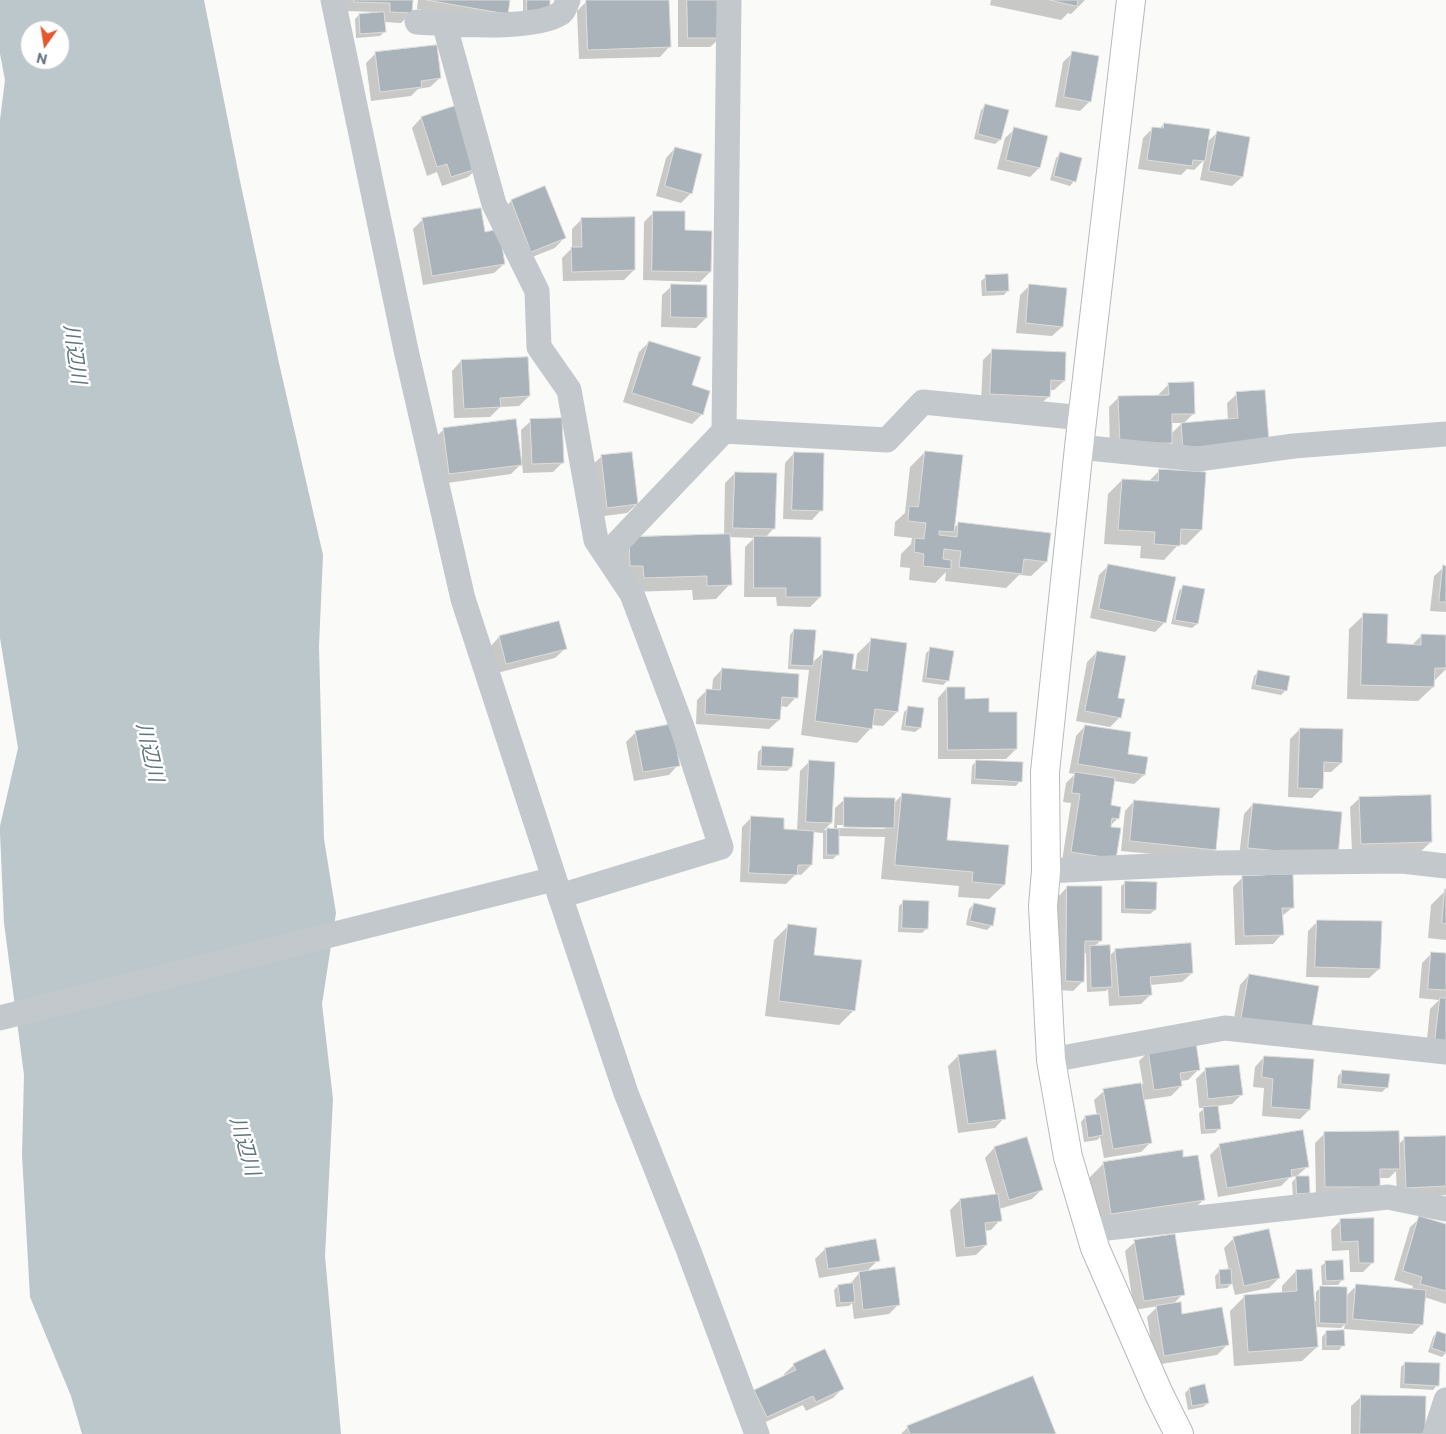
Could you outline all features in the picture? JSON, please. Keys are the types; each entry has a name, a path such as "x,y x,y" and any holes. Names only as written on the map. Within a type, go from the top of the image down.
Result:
{"street":[{"path":"334,0 404,340 463,599 626,1093 688,1249 757,1434"},
{"path":"417,22 506,25 547,20 563,12 568,0"},
{"path":"606,554 724,431 729,0"},
{"path":"1131,0 1079,447 1045,772 1046,870 1043,906 1051,1060 1068,1157 1095,1248 1159,1394 1179,1434"},
{"path":"0,1018 509,890 557,888 721,847 682,727 632,594 596,540 569,390 539,347 537,291 494,204 444,23"},
{"path":"724,431 888,440 923,402 1083,418"},
{"path":"1079,447 1198,459 1294,446 1446,434"},
{"path":"1046,870 1216,863 1402,861 1446,866"},
{"path":"1051,1060 1225,1028 1446,1052"},
{"path":"1089,1230 1388,1197 1446,1209"},
{"path":"1435,1434 1446,1400"}],"water":[{"name":"川辺川","path":"0,0 204,0 279,363 323,555 319,646 324,839 336,913 322,1004 333,1099 325,1256 341,1434 82,1434 71,1396 30,1297 22,1155 24,1075 4,923 0,833 18,748 0,638 0,120 5,80 0,54"}],"building":[{"path":"354,0 413,0 412,13 390,12 390,3 354,2"},
{"path":"427,0 510,0 508,14"},
{"path":"527,0 550,0 550,13 527,14"},
{"path":"586,0 669,0 671,47 588,50"},
{"path":"687,0 721,0 721,38 688,38"},
{"path":"1050,0 1078,0 1077,6"},
{"path":"384,12 386,32 360,34 359,14"},
{"path":"437,45 441,78 421,81 422,87 380,92 375,52"},
{"path":"1072,51 1099,56 1091,102 1064,97"},
{"path":"985,104 1009,110 1001,140 978,134"},
{"path":"458,105 479,168 451,177 447,164 437,167 421,117"},
{"path":"1164,123 1210,129 1205,161 1193,160 1192,166 1147,160 1152,127 1163,128"},
{"path":"1014,127 1048,136 1040,168 1006,160"},
{"path":"1217,131 1250,137 1243,177 1209,171"},
{"path":"675,147 702,154 692,194 665,186"},
{"path":"1060,152 1082,158 1076,182 1054,176"},
{"path":"545,186 566,238 531,252 511,200"},
{"path":"481,208 485,232 499,229 505,264 432,276 422,218"},
{"path":"653,211 685,211 685,230 712,231 711,272 652,271"},
{"path":"635,217 635,270 572,272 571,247 582,247 581,218"},
{"path":"1008,274 1009,291 986,292 985,275"},
{"path":"671,284 707,285 707,318 671,317"},
{"path":"1029,284 1067,288 1063,327 1026,323"},
{"path":"649,341 701,357 692,385 710,391 703,415 632,393"},
{"path":"992,349 1066,352 1065,381 1051,380 1050,397 990,394"},
{"path":"528,357 530,396 500,398 501,407 464,409 461,360"},
{"path":"1194,382 1195,414 1172,414 1172,443 1120,444 1118,396 1169,395 1168,383"},
{"path":"1265,390 1269,442 1183,449 1181,423 1238,418 1236,392"},
{"path":"562,418 564,463 532,464 530,419"},
{"path":"516,419 522,465 449,474 443,428"},
{"path":"925,451 963,455 954,532 939,531 939,535 957,537 958,522 1051,533 1047,562 1024,559 1022,574 959,567 961,551 944,549 943,559 951,560 951,569 923,566 924,554 914,552 915,538 924,539 926,523 908,521 909,506 918,507"},
{"path":"632,452 638,504 607,508 601,455"},
{"path":"794,452 824,453 823,511 792,510"},
{"path":"1159,469 1206,472 1202,530 1181,529 1180,546 1154,544 1155,532 1118,530 1122,479 1158,481"},
{"path":"735,472 777,473 775,529 733,528"},
{"path":"730,534 732,585 707,586 707,576 644,578 643,566 630,566 629,537"},
{"path":"754,536 821,537 821,597 786,597 786,588 754,588"},
{"path":"1108,564 1176,577 1166,623 1099,609"},
{"path":"1443,565 1446,566 1446,602 1439,602"},
{"path":"1183,585 1205,589 1198,624 1175,620"},
{"path":"1363,613 1388,614 1387,643 1421,645 1421,634 1446,635 1446,668 1435,668 1434,687 1361,685"},
{"path":"559,621 567,649 506,664 499,636"},
{"path":"794,629 816,630 813,666 791,665"},
{"path":"871,638 907,643 898,712 875,709 872,729 815,721 823,650 854,654 852,669 867,671"},
{"path":"930,647 954,651 949,681 926,678"},
{"path":"1097,651 1126,656 1118,698 1125,699 1121,718 1085,711"},
{"path":"722,668 799,674 798,698 782,697 780,720 705,714 706,689 720,690"},
{"path":"1258,670 1290,676 1287,691 1255,685"},
{"path":"947,687 965,687 965,699 989,698 989,712 1017,712 1017,749 948,750"},
{"path":"908,706 924,708 921,728 905,726"},
{"path":"672,724 680,766 643,772 635,731"},
{"path":"1085,725 1131,732 1128,754 1148,757 1145,775 1078,764"},
{"path":"1300,728 1343,729 1342,763 1324,762 1323,789 1298,788"},
{"path":"762,746 794,748 792,767 761,766"},
{"path":"809,760 835,762 832,823 806,822"},
{"path":"976,760 1023,762 1022,782 975,779"},
{"path":"1075,772 1115,778 1111,805 1121,807 1119,819 1112,818 1111,827 1121,828 1116,859 1071,852 1080,794 1072,793"},
{"path":"902,793 951,798 947,840 1009,845 1005,885 972,882 973,872 895,865"},
{"path":"1431,795 1432,842 1361,844 1359,797"},
{"path":"844,797 895,798 894,828 844,827"},
{"path":"1134,800 1220,808 1216,850 1130,841"},
{"path":"1253,803 1342,812 1338,857 1248,848"},
{"path":"751,816 784,818 784,829 814,831 812,865 798,865 797,875 749,873"},
{"path":"827,828 839,829 839,855 827,855"},
{"path":"1293,874 1294,908 1282,908 1284,935 1244,936 1242,876"},
{"path":"1125,881 1157,882 1156,910 1125,909"},
{"path":"1067,886 1102,886 1102,941 1085,941 1084,982 1066,981"},
{"path":"1446,889 1446,924 1442,923"},
{"path":"903,900 929,901 928,929 902,928"},
{"path":"974,903 996,908 993,926 970,921"},
{"path":"1317,920 1382,921 1380,969 1315,967"},
{"path":"788,924 817,928 814,955 862,960 855,1011 779,1001"},
{"path":"1191,943 1193,973 1150,977 1152,995 1119,997 1115,949"},
{"path":"1110,945 1112,987 1091,988 1090,946"},
{"path":"1431,952 1446,953 1446,990 1428,989"},
{"path":"1249,974 1319,986 1311,1032 1241,1020"},
{"path":"1440,998 1446,998 1446,1042 1435,1041"},
{"path":"1196,1043 1200,1070 1180,1073 1182,1086 1154,1090 1148,1050"},
{"path":"996,1050 1006,1119 968,1124 958,1055"},
{"path":"1264,1056 1314,1059 1310,1110 1271,1107 1273,1079 1262,1077"},
{"path":"1239,1065 1243,1095 1208,1099 1205,1068"},
{"path":"1342,1070 1390,1074 1388,1088 1341,1084"},
{"path":"1141,1083 1152,1143 1113,1149 1103,1089"},
{"path":"1218,1106 1221,1129 1205,1130 1203,1107"},
{"path":"1100,1114 1103,1135 1088,1138 1085,1116"},
{"path":"1303,1130 1309,1167 1291,1170 1292,1177 1227,1188 1219,1144"},
{"path":"1399,1131 1400,1169 1380,1169 1380,1187 1325,1187 1324,1132"},
{"path":"1446,1136 1446,1186 1406,1188 1404,1137"},
{"path":"1027,1137 1043,1190 1009,1200 994,1147"},
{"path":"1183,1150 1183,1157 1198,1155 1205,1200 1111,1214 1103,1162"},
{"path":"1296,1176 1309,1176 1310,1193 1297,1194"},
{"path":"998,1194 1002,1221 985,1223 987,1245 965,1248 960,1199"},
{"path":"1419,1216 1446,1224 1446,1291 1420,1284 1422,1277 1403,1271"},
{"path":"1374,1218 1374,1263 1359,1263 1358,1241 1341,1242 1340,1219"},
{"path":"1269,1229 1280,1278 1244,1286 1233,1237"},
{"path":"1175,1234 1185,1295 1144,1301 1134,1240"},
{"path":"876,1239 880,1261 828,1269 825,1248"},
{"path":"1343,1260 1344,1280 1326,1281 1325,1261"},
{"path":"895,1267 900,1305 863,1310 859,1272"},
{"path":"1231,1269 1232,1284 1220,1285 1219,1270"},
{"path":"1312,1269 1318,1347 1248,1352 1244,1295 1297,1291 1296,1270"},
{"path":"853,1283 855,1302 840,1303 838,1285"},
{"path":"1356,1284 1426,1290 1423,1325 1353,1319"},
{"path":"1320,1286 1347,1287 1347,1324 1320,1323"},
{"path":"1181,1302 1182,1314 1222,1307 1229,1345 1164,1356 1156,1306"},
{"path":"1344,1330 1345,1346 1326,1346 1326,1331"},
{"path":"1437,1331 1446,1334 1446,1353 1432,1348"},
{"path":"825,1349 844,1389 816,1402 813,1396 767,1417 754,1390 796,1370 793,1364"},
{"path":"1405,1362 1440,1363 1439,1386 1404,1384"},
{"path":"1033,1376 1056,1434 910,1434 907,1426"},
{"path":"1205,1384 1209,1403 1192,1406 1189,1388"},
{"path":"1361,1395 1426,1396 1425,1434 1360,1434"}]}
